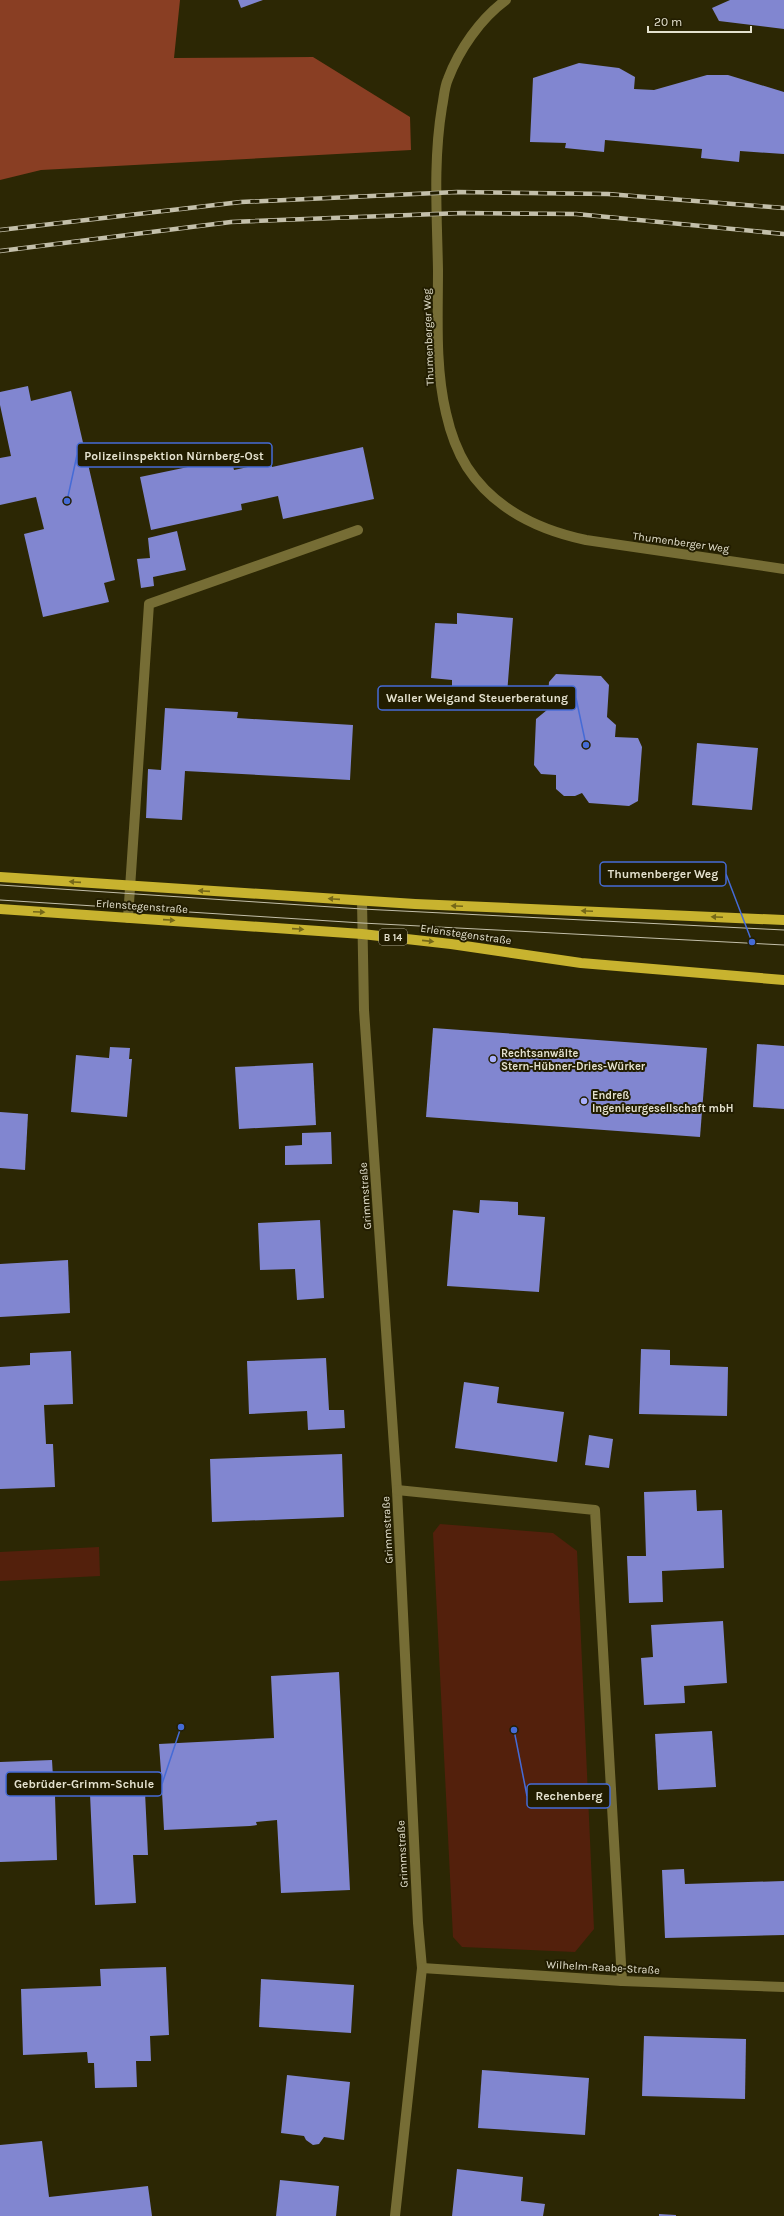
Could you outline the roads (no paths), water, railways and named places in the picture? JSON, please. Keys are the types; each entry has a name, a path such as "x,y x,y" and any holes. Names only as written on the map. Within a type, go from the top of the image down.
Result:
{"main road":[{"name":"Erlenstegenstraße","path":"0,877 362,901 784,920"},
{"name":"Erlenstegenstraße","path":"0,909 362,934 452,944 581,963 784,980"}],"street":[{"name":"Thumenberger Weg","path":"506,0 496,8 467,42 447,80 436,150 440,375 446,413 455,441 467,467 495,499 512,512 539,526 561,535 784,569"},
{"path":"128,918 149,604 358,530"},
{"name":"Grimmstraße","path":"362,901 364,1010 397,1490 422,1968 395,2216"},
{"name":"Grimmstraße","path":"397,1490 595,1510 622,1981"},
{"name":"Wilhelm-Raabe-Straße","path":"422,1968 622,1981 784,1987"}],"tram line":[{"path":"0,885 362,909 784,930"},
{"path":"0,900 362,923 784,945"}],"railway":[{"path":"0,230 241,202 457,192 608,194 784,208"},
{"path":"0,251 231,222 462,213 576,214 784,234"}],"place":[{"name":"Polizeiinspektion Nürnberg-Ost","path":"67,501"},
{"name":"Waller Weigand Steuerberatung","path":"586,745"},
{"name":"Thumenberger Weg","path":"752,942"},
{"name":"Rechtsanwälte Stern-Hübner-Dries-Würker","path":"493,1059"},
{"name":"Endreß Ingenieurgesellschaft mbH","path":"584,1101"},
{"name":"Gebrüder-Grimm-Schule","path":"181,1727"},
{"name":"Rechenberg","path":"514,1730"}]}
